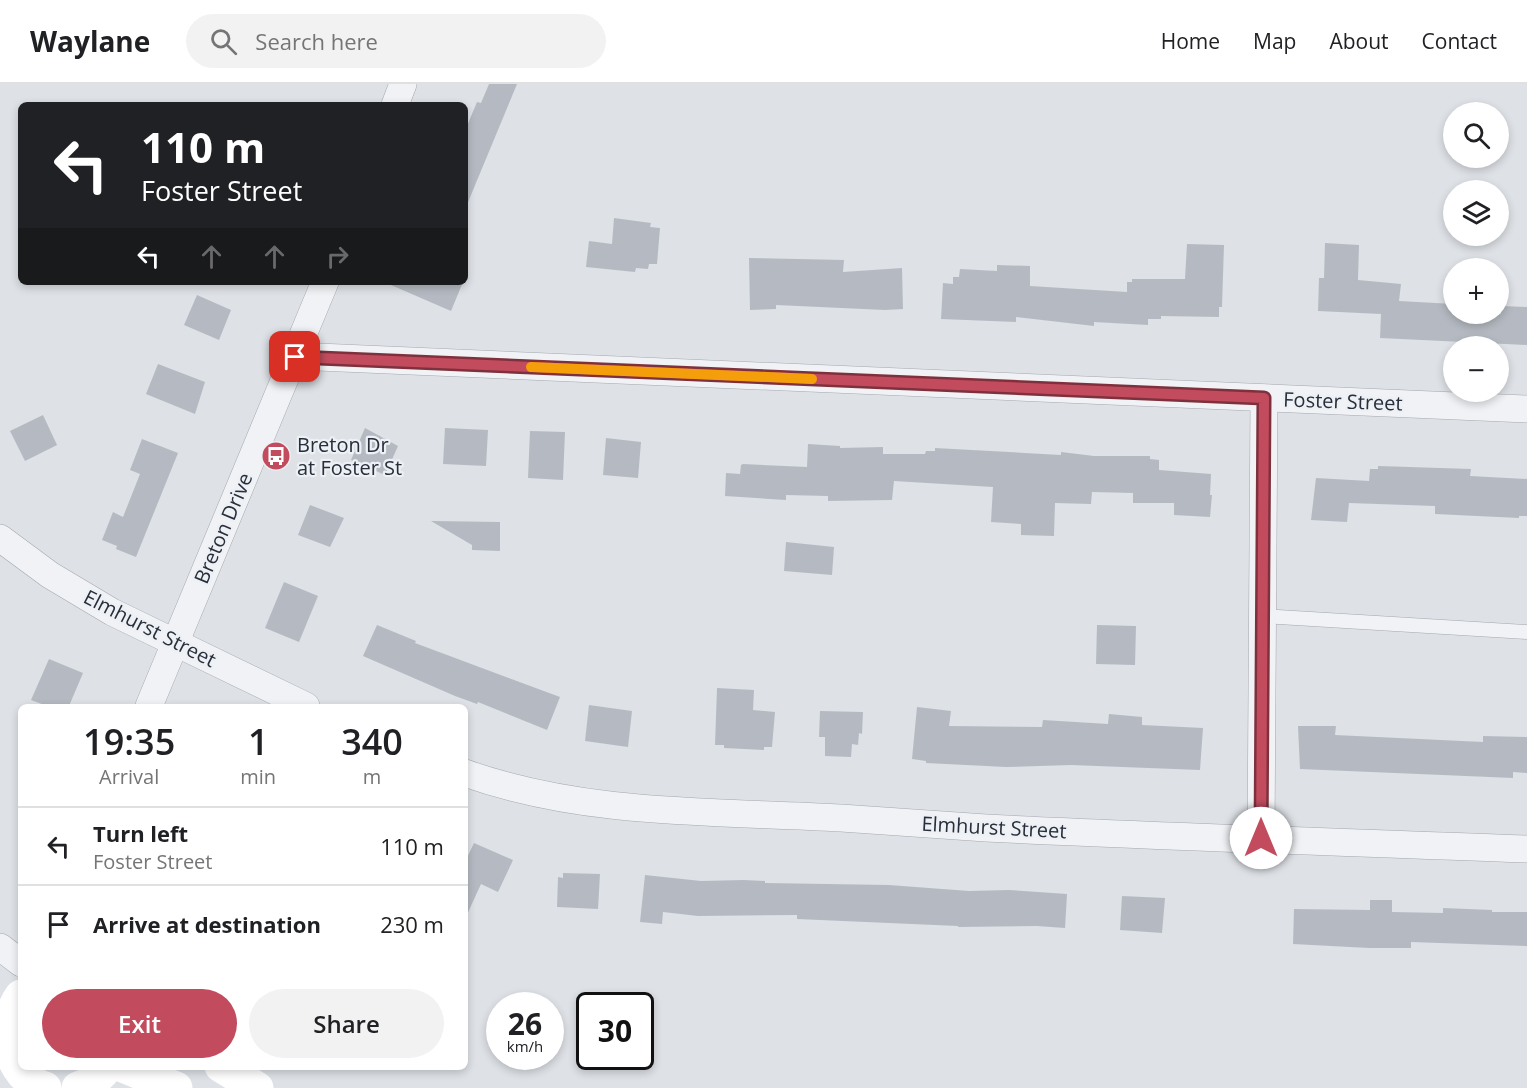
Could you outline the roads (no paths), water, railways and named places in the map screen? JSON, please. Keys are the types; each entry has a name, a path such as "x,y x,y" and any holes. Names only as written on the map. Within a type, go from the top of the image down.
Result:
{"street":[{"path":"396,102 403,84"},
{"name":"Breton Drive","path":"150,704 324,285"},
{"name":"Foster Street","path":"295,357 1527,409"},
{"path":"1261,838 1264,398"},
{"name":"Elmhurst Street","path":"0,538 50,575 112,612 302,704"},
{"name":"Elmhurst Street","path":"468,775 547,796 622,808 843,818 985,828 1527,849"},
{"path":"0,947 18,961"},
{"path":"18,1000 10,1011 5,1028 5,1059 21,1075 35,1085 45,1088"},
{"path":"78,1088 88,1085 105,1070"},
{"path":"132,1070 174,1088"},
{"path":"228,1070 257,1088"}],"lane":[{"path":"1262,616 1527,632"}],"place":[{"name":"Breton Dr at Foster St","path":"276,456"}]}
